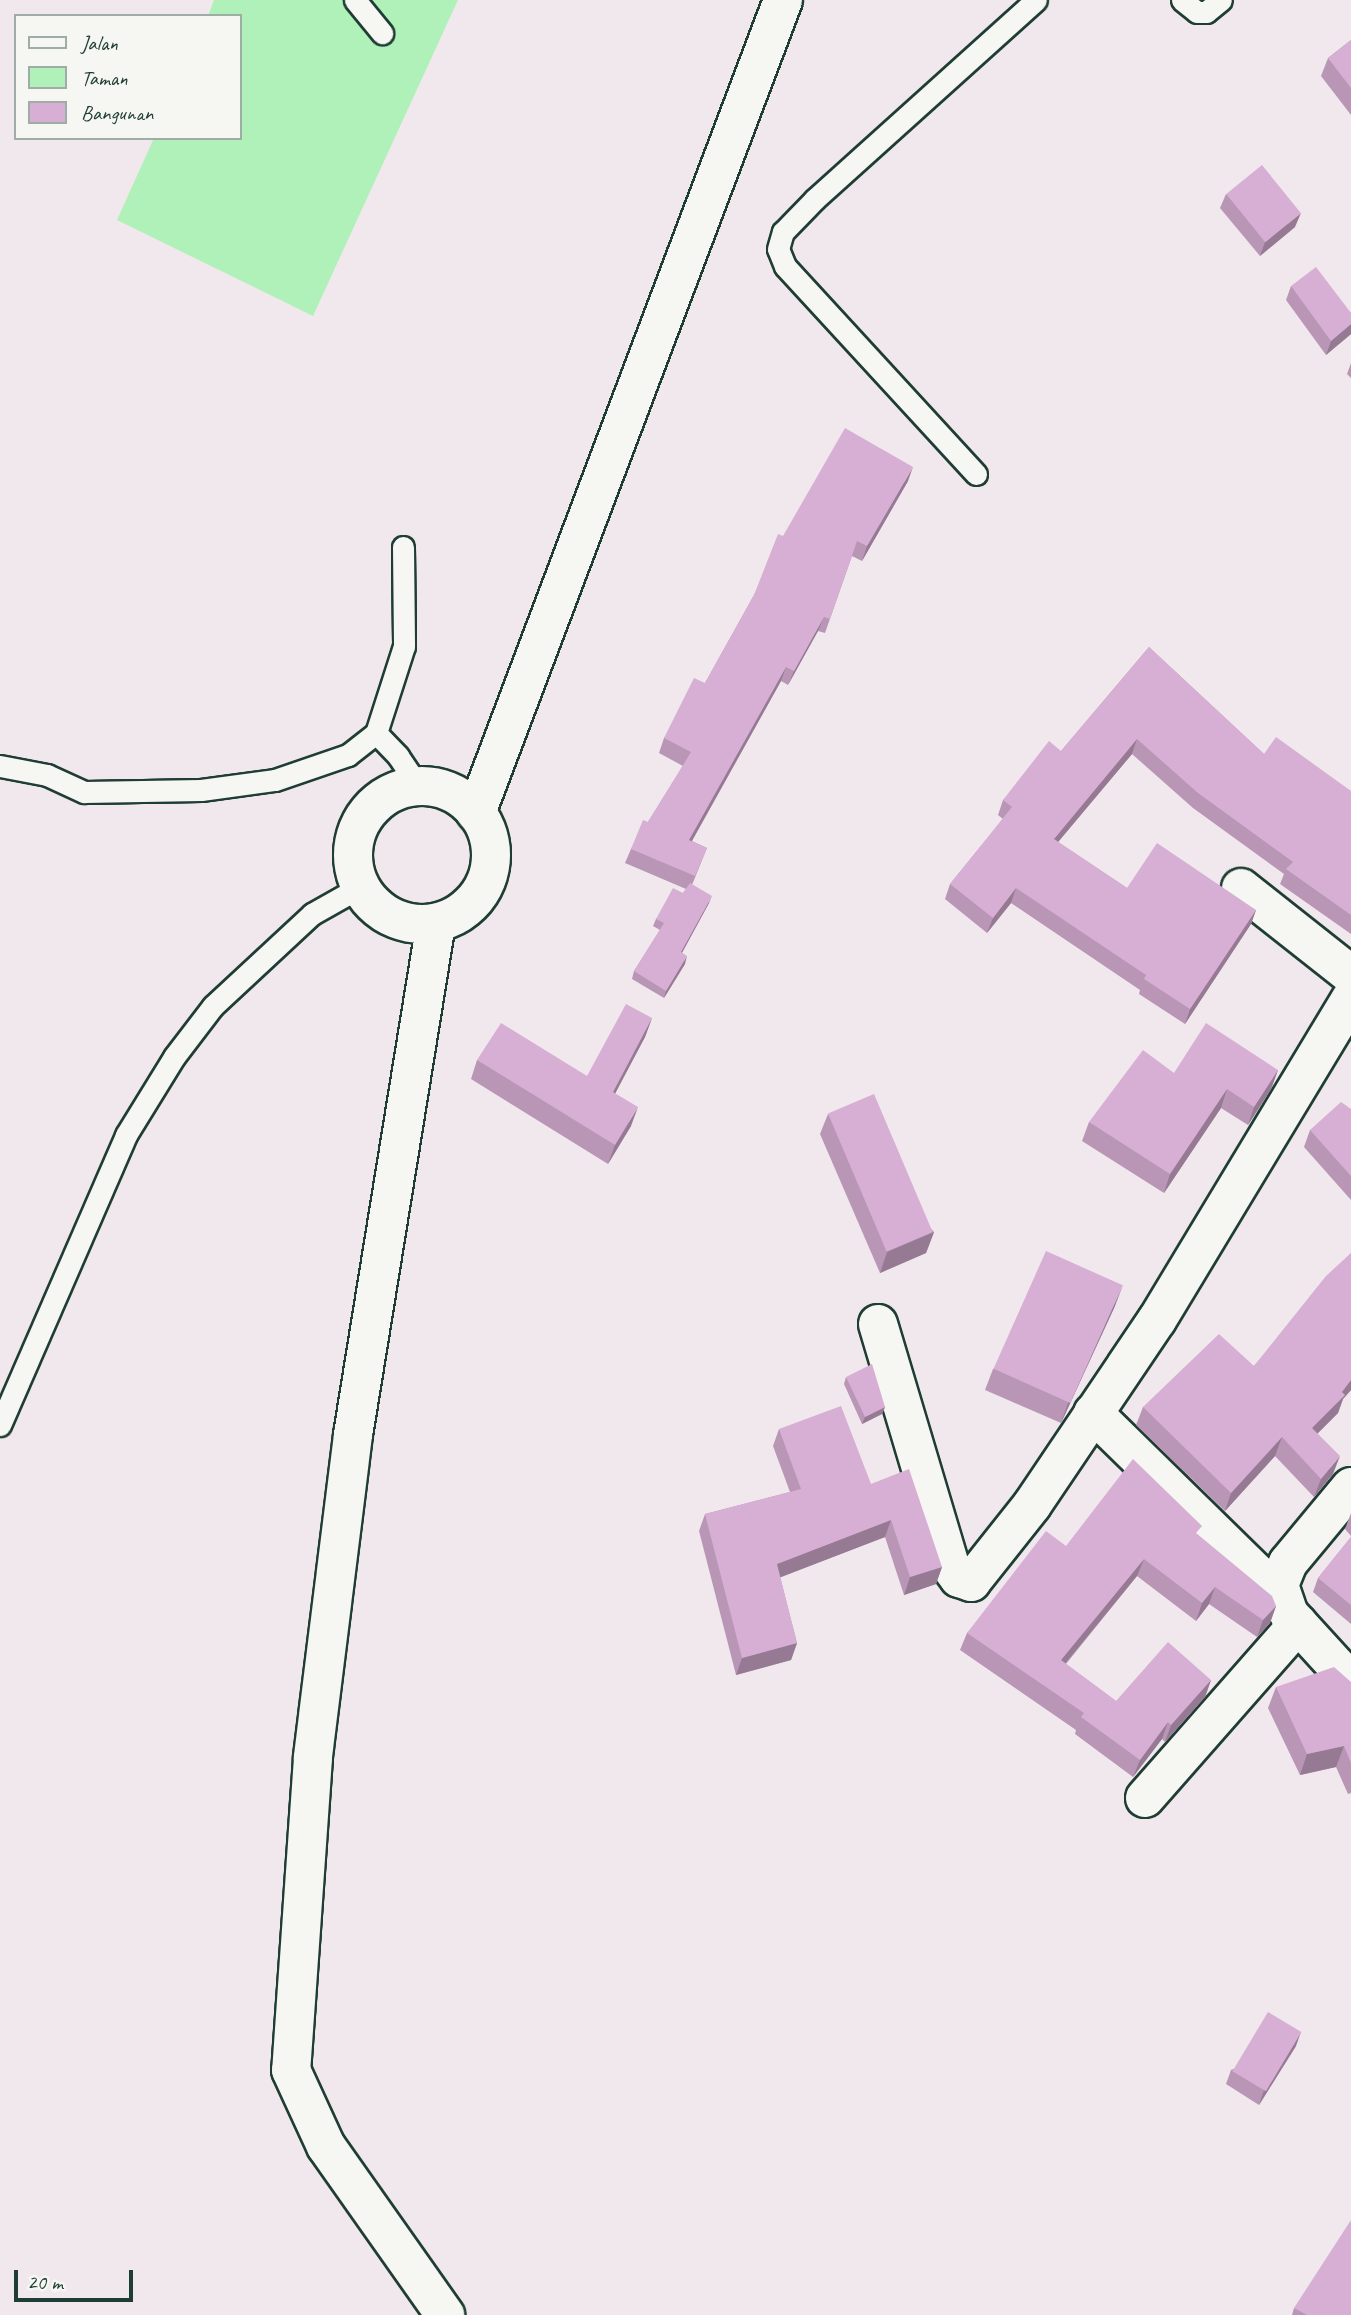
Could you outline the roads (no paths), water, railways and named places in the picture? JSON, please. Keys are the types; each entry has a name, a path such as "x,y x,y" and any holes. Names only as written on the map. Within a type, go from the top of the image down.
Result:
{"street":[{"path":"477,813 783,0"},
{"path":"418,786 446,791 477,813 491,848 484,885 460,914 436,923 398,920 376,908 360,887 353,863 360,826 385,798 418,786"},
{"path":"1241,888 1351,975"},
{"path":"436,923 353,1435 313,1758 291,2070 326,2146 445,2315"},
{"path":"878,1324 950,1566 966,1582 985,1569 1199,1254 1351,999"},
{"path":"1093,1413 1288,1609 1351,1682"},
{"path":"1145,1798 1288,1609 1288,1563 1351,1488"}],"lane":[{"path":"355,0 382,33"},
{"path":"976,474 785,266 778,249 783,232 815,199 1036,0"},
{"path":"1182,0 1197,12 1206,12 1221,0"},
{"path":"0,765 47,775 84,792 201,790 275,780 348,755 376,733 404,646 404,547"},
{"path":"376,733 398,755 418,786"},
{"path":"0,1425 126,1135 174,1057 213,1006 312,914 360,887"}]}
